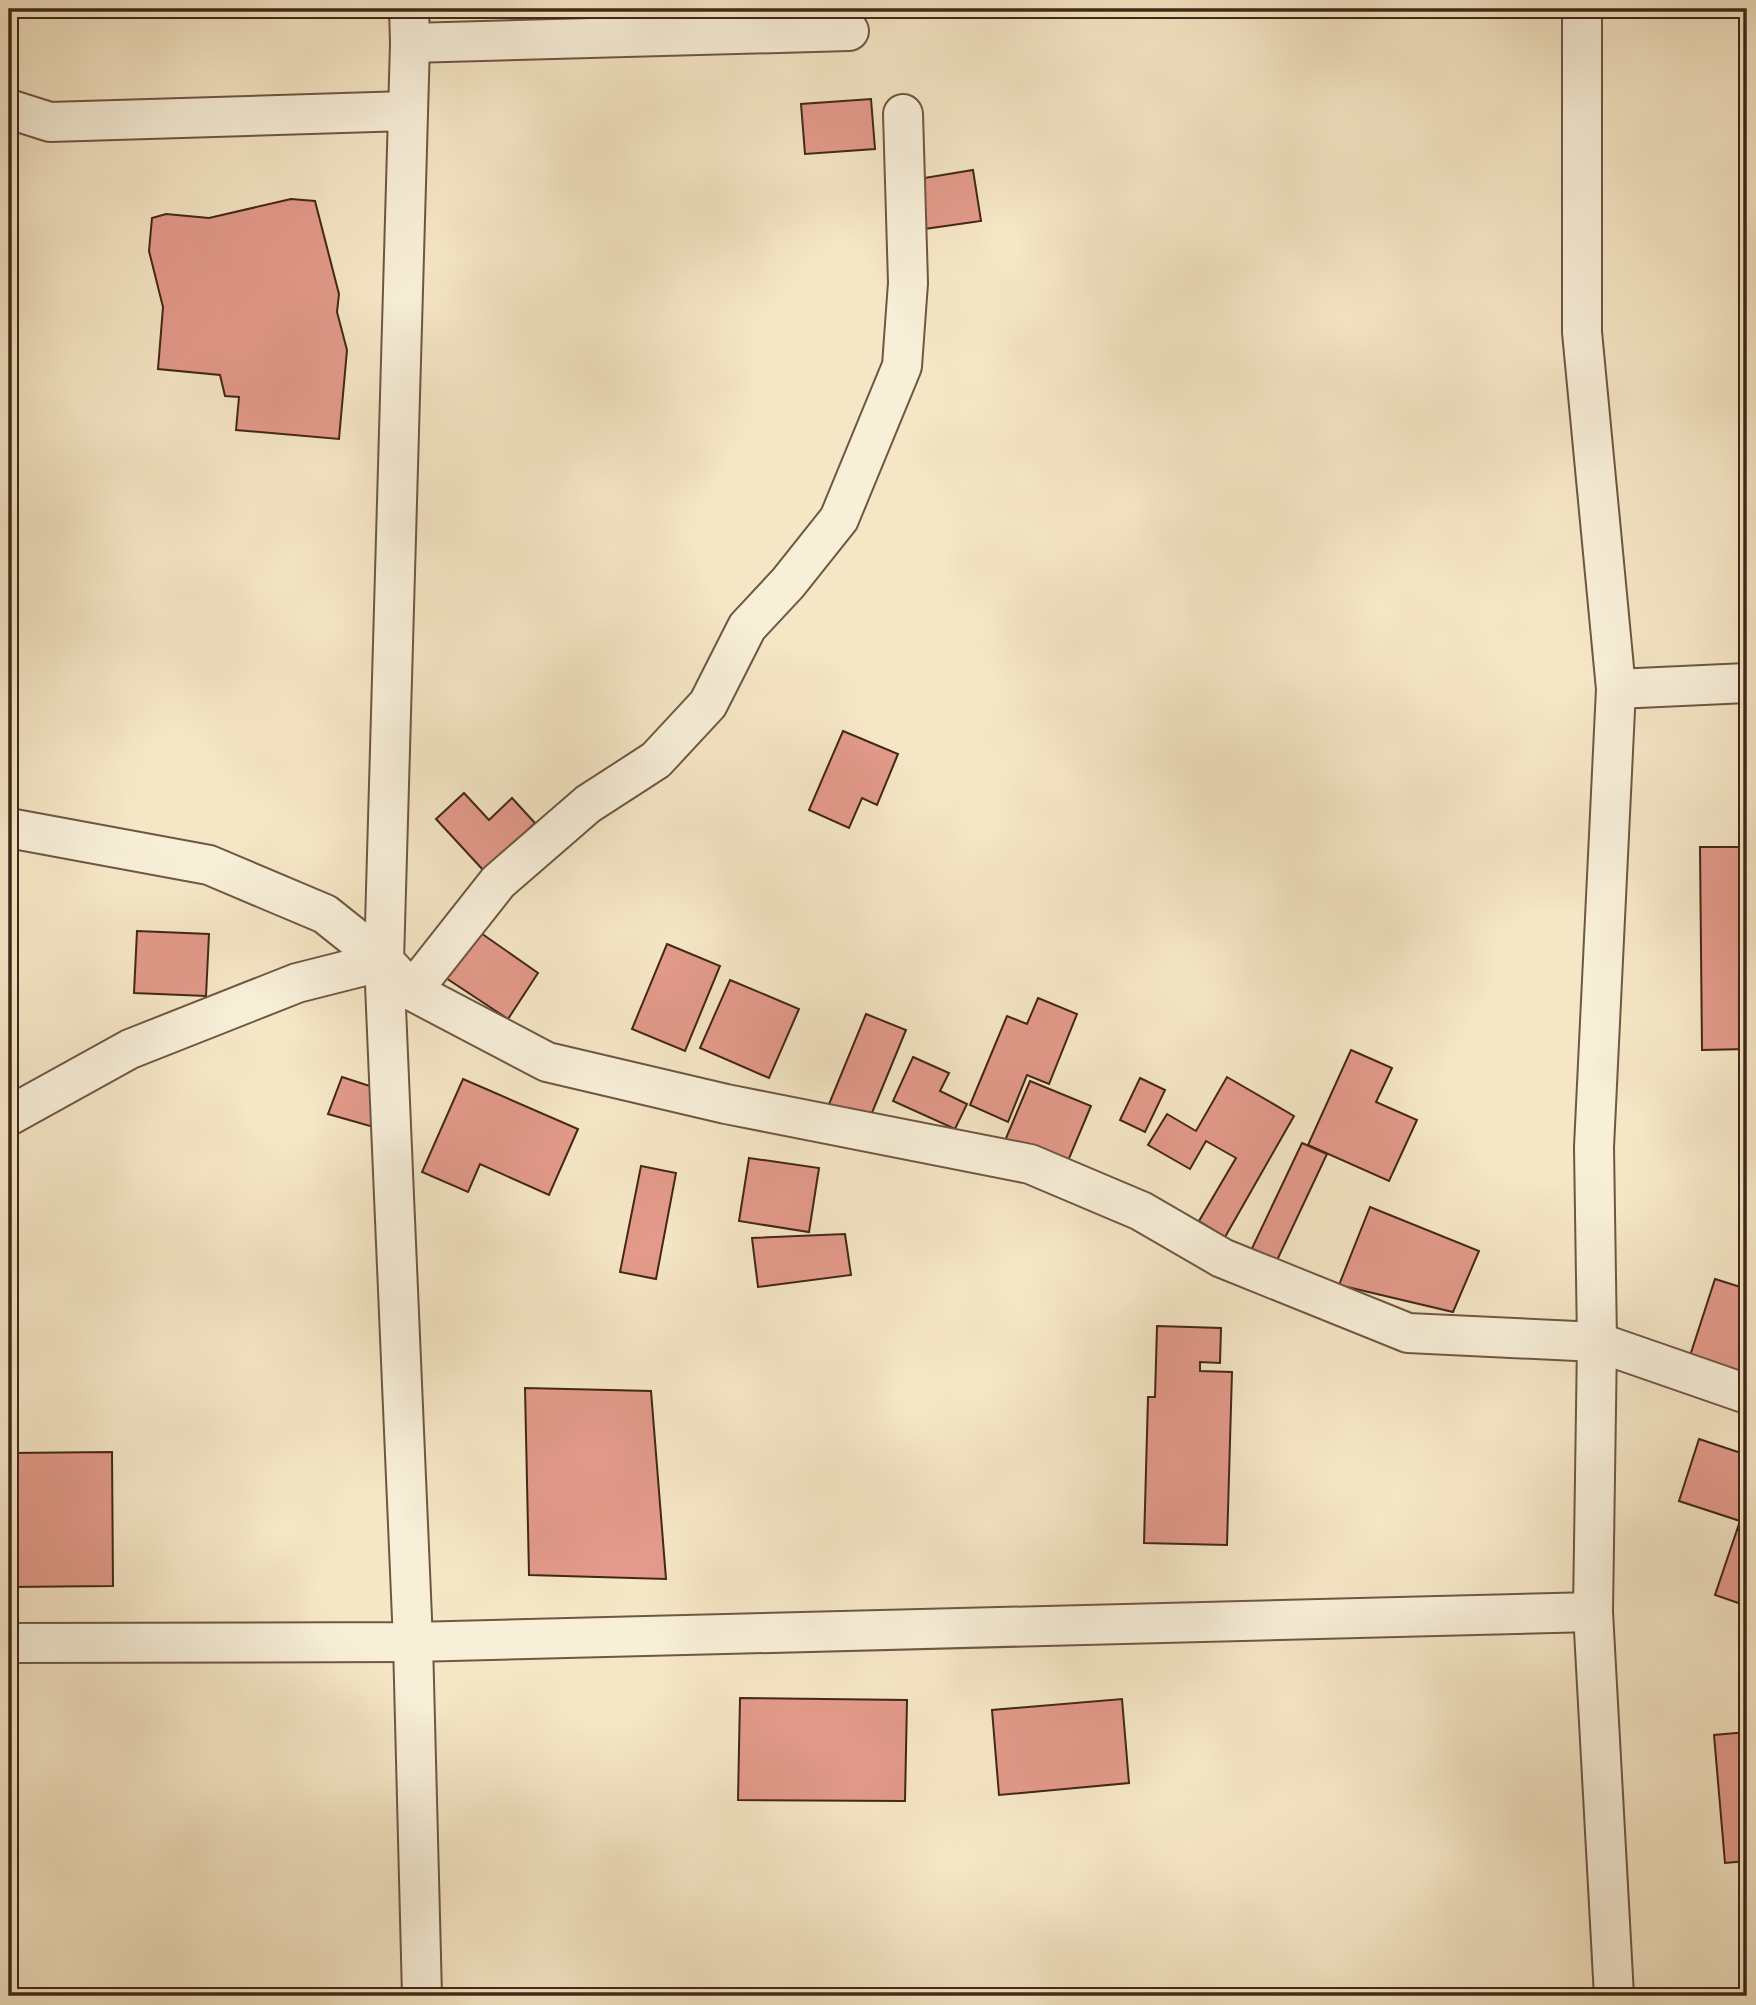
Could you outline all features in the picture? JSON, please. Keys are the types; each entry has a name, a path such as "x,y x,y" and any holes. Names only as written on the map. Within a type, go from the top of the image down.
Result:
{"street":[{"path":"1582,9 1582,332 1616,689 1594,1147 1597,1342 1592,1612 1614,1996"},
{"path":"422,1996 413,1642 384,961 410,26 849,30"},
{"path":"9,109 50,122 407,111"},
{"path":"412,991 498,882 589,804 656,760 708,704 747,627 788,583 839,519 902,366 908,283 903,114"},
{"path":"1616,689 1747,683"},
{"path":"9,828 209,865 324,914 384,961 412,991 547,1062 726,1104 1030,1164 1141,1211 1222,1258 1408,1333 1597,1342 1747,1394"},
{"path":"9,1115 130,1048 297,983 384,961"},
{"path":"9,1643 413,1642 1592,1612"}],"building":[{"path":"1683,9 1747,9 1747,12 1683,14"},
{"path":"871,99 875,149 805,154 801,104"},
{"path":"973,170 981,221 917,230 912,180"},
{"path":"291,199 315,201 339,294 337,312 347,350 339,439 236,430 239,397 225,396 220,375 158,369 163,307 149,251 152,218 166,214 209,218"},
{"path":"843,731 898,754 877,805 862,798 849,828 809,810"},
{"path":"464,793 489,820 512,798 535,823 484,871 436,819"},
{"path":"1700,847 1747,847 1747,1049 1702,1050"},
{"path":"137,931 209,934 206,996 134,993"},
{"path":"478,931 538,973 508,1019 446,978"},
{"path":"667,944 720,966 685,1051 632,1029"},
{"path":"730,980 799,1009 769,1078 700,1048"},
{"path":"1038,998 1077,1014 1049,1084 1027,1075 1008,1122 970,1105 1007,1016 1027,1024"},
{"path":"866,1014 906,1030 867,1125 827,1109"},
{"path":"1351,1050 1392,1068 1376,1102 1417,1120 1389,1181 1308,1145"},
{"path":"913,1057 949,1073 940,1091 967,1104 955,1129 893,1101"},
{"path":"342,1077 382,1090 384,1130 328,1114"},
{"path":"1227,1077 1294,1116 1225,1237 1199,1221 1236,1158 1206,1141 1190,1169 1148,1145 1167,1114 1196,1131"},
{"path":"1140,1078 1165,1090 1145,1132 1120,1120"},
{"path":"463,1079 578,1129 549,1195 480,1164 468,1192 422,1172"},
{"path":"1030,1081 1091,1106 1065,1168 1004,1143"},
{"path":"1302,1143 1327,1154 1271,1273 1246,1261"},
{"path":"749,1158 819,1168 809,1232 739,1221"},
{"path":"641,1166 676,1173 656,1279 620,1272"},
{"path":"1370,1207 1479,1251 1453,1312 1339,1285"},
{"path":"845,1234 851,1275 758,1287 752,1238"},
{"path":"1715,1279 1747,1289 1747,1385 1687,1365"},
{"path":"1157,1326 1221,1328 1220,1363 1200,1362 1200,1371 1232,1372 1227,1545 1144,1543 1148,1397 1155,1397"},
{"path":"525,1388 651,1391 666,1579 529,1575"},
{"path":"1699,1439 1747,1455 1747,1606 1715,1595 1740,1521 1679,1501"},
{"path":"112,1452 113,1586 9,1587 9,1453"},
{"path":"740,1698 907,1700 905,1801 738,1800"},
{"path":"1122,1699 1129,1783 999,1795 992,1710"},
{"path":"1747,1732 1747,1861 1725,1863 1714,1735"}]}
